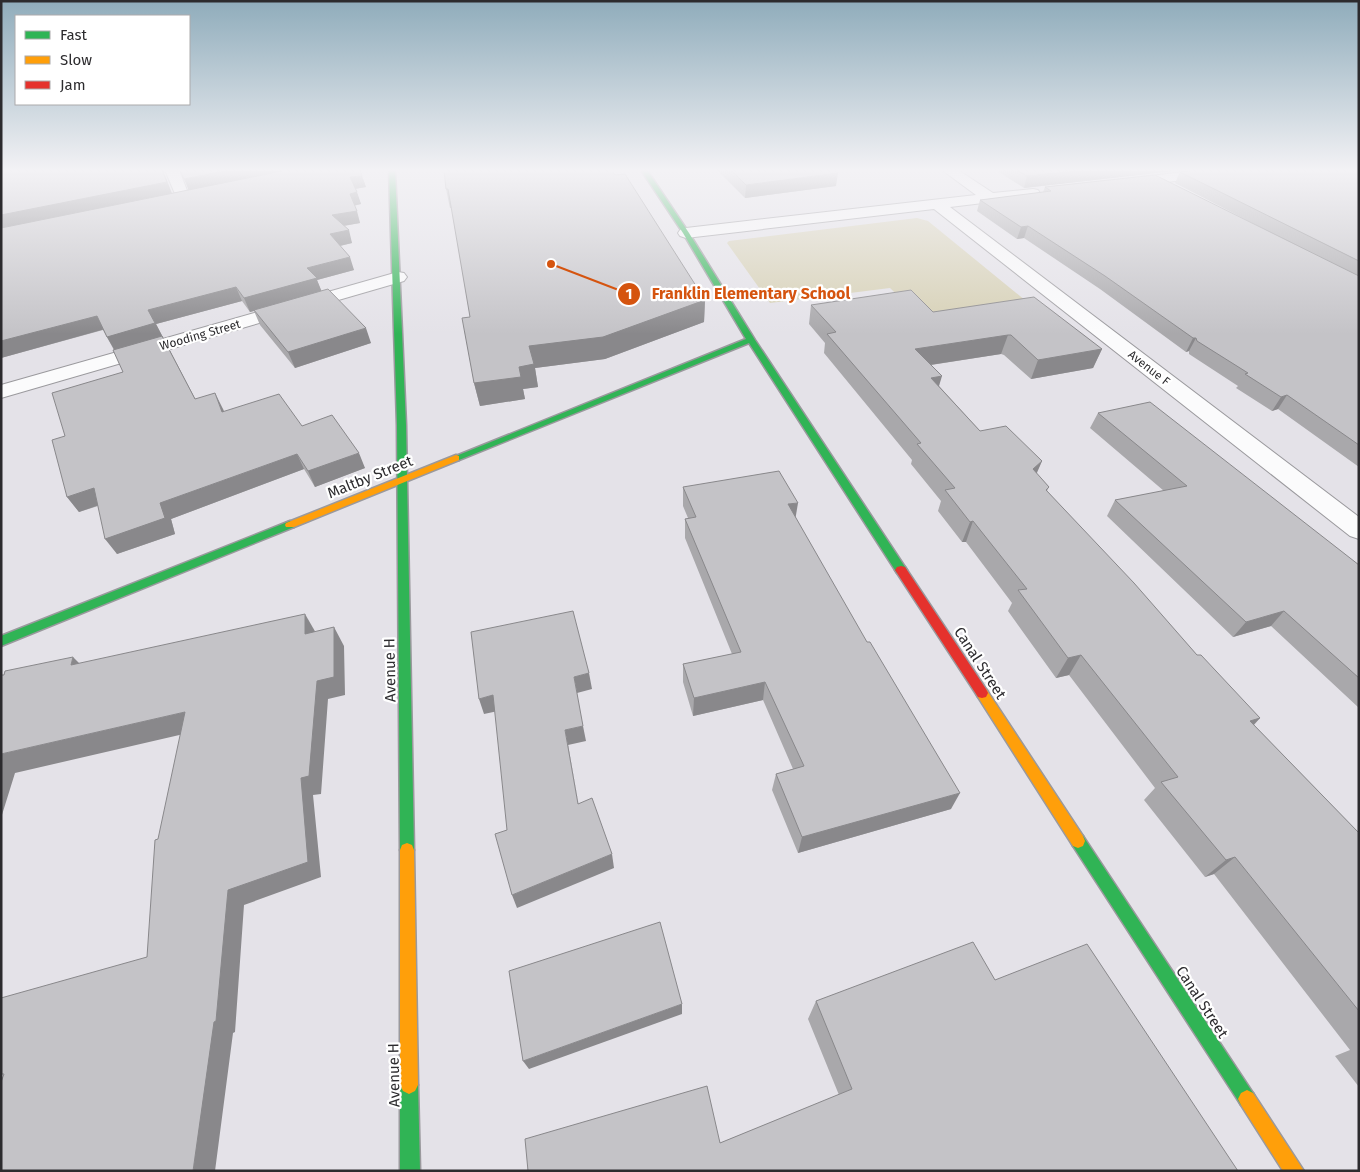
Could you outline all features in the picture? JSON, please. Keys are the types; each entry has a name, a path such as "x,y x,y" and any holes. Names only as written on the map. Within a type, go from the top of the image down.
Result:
{"street":[{"name":"Avenue H","path":"395,225 403,480 410,1171"},
{"name":"Canal Street","path":"680,225 751,340 1294,1171"},
{"path":"686,233 761,225"},
{"name":"Avenue F","path":"964,225 1359,530"},
{"name":"Wooding Street","path":"1,392 398,277"},
{"name":"Maltby Street","path":"1,641 751,340"}],"shaded area":[{"path":"862,225 933,225 1042,314 933,329 890,288 770,303 727,243 729,241"}],"building":[{"path":"17,225 343,225 349,230 330,234 350,257 307,268 317,278 244,298 236,287 148,310 155,323 107,337 97,316 1,341 1,228"},
{"path":"454,225 657,225 705,300 603,337 529,346 534,364 519,367 521,377 474,383 462,318 470,317"},
{"path":"1017,225 1255,225 1359,276 1359,445 1287,395 1281,397 1245,374 1248,373 1197,341 1196,338 1193,338 1105,276 1028,226 1021,227"},
{"path":"1286,225 1359,225 1359,261"},
{"path":"328,289 366,328 288,352 254,310"},
{"path":"911,290 933,312 1034,297 1102,349 1038,360 1011,335 1008,335 915,349 942,376 931,378 980,431 1006,426 1042,461 1033,469 1049,487 1046,490 1134,583 1197,655 1201,655 1260,718 1250,721 1359,833 1359,1011 1235,857 1226,860 1161,782 1178,777 1081,655 1068,658 1018,590 1027,589 973,521 970,522 945,490 955,488 917,444 921,443 827,334 836,332 811,305"},
{"path":"162,336 195,399 215,393 222,412 279,394 302,426 332,415 359,453 308,471 297,454 160,503 165,518 105,539 94,488 67,497 52,440 65,436 52,393 123,372 113,350"},
{"path":"1150,402 1359,565 1359,678 1284,611 1246,622 1115,500 1187,486 1098,413"},
{"path":"779,471 798,503 788,504 867,642 870,642 960,793 802,837 776,774 804,766 765,682 694,698 683,664 741,652 685,519 696,517 683,487"},
{"path":"573,611 589,673 574,677 583,726 565,730 578,804 592,798 612,854 512,895 495,834 507,830 493,695 479,699 471,632"},
{"path":"305,614 305,634 334,627 334,677 317,681 309,776 301,778 308,862 228,890 216,1021 214,1022 193,1171 1,1171 1,1082 4,1074 1,1074 1,998 147,957 155,840 158,839 185,712 1,754 1,675 4,675 5,671 73,657 71,665"},
{"path":"660,922 682,1004 523,1061 509,971"},
{"path":"973,942 995,980 1087,944 1238,1171 528,1171 525,1139 707,1086 720,1143 852,1089 816,1001"}],"traffic: fast":[{"path":"395,225 402,425 407,850"},
{"path":"680,225 751,340 901,570"},
{"path":"456,458 751,340"},
{"path":"1,641 290,525"},
{"path":"1078,841 1247,1099"},
{"path":"409,1085 410,1171"}],"traffic: slow":[{"path":"290,525 456,458"},
{"path":"982,693 1078,841"},
{"path":"407,850 409,1085"},
{"path":"1247,1099 1294,1171"}],"traffic: jam":[{"path":"901,570 982,693"}],"place":[{"name":"Franklin Elementary School","path":"551,264"}]}
